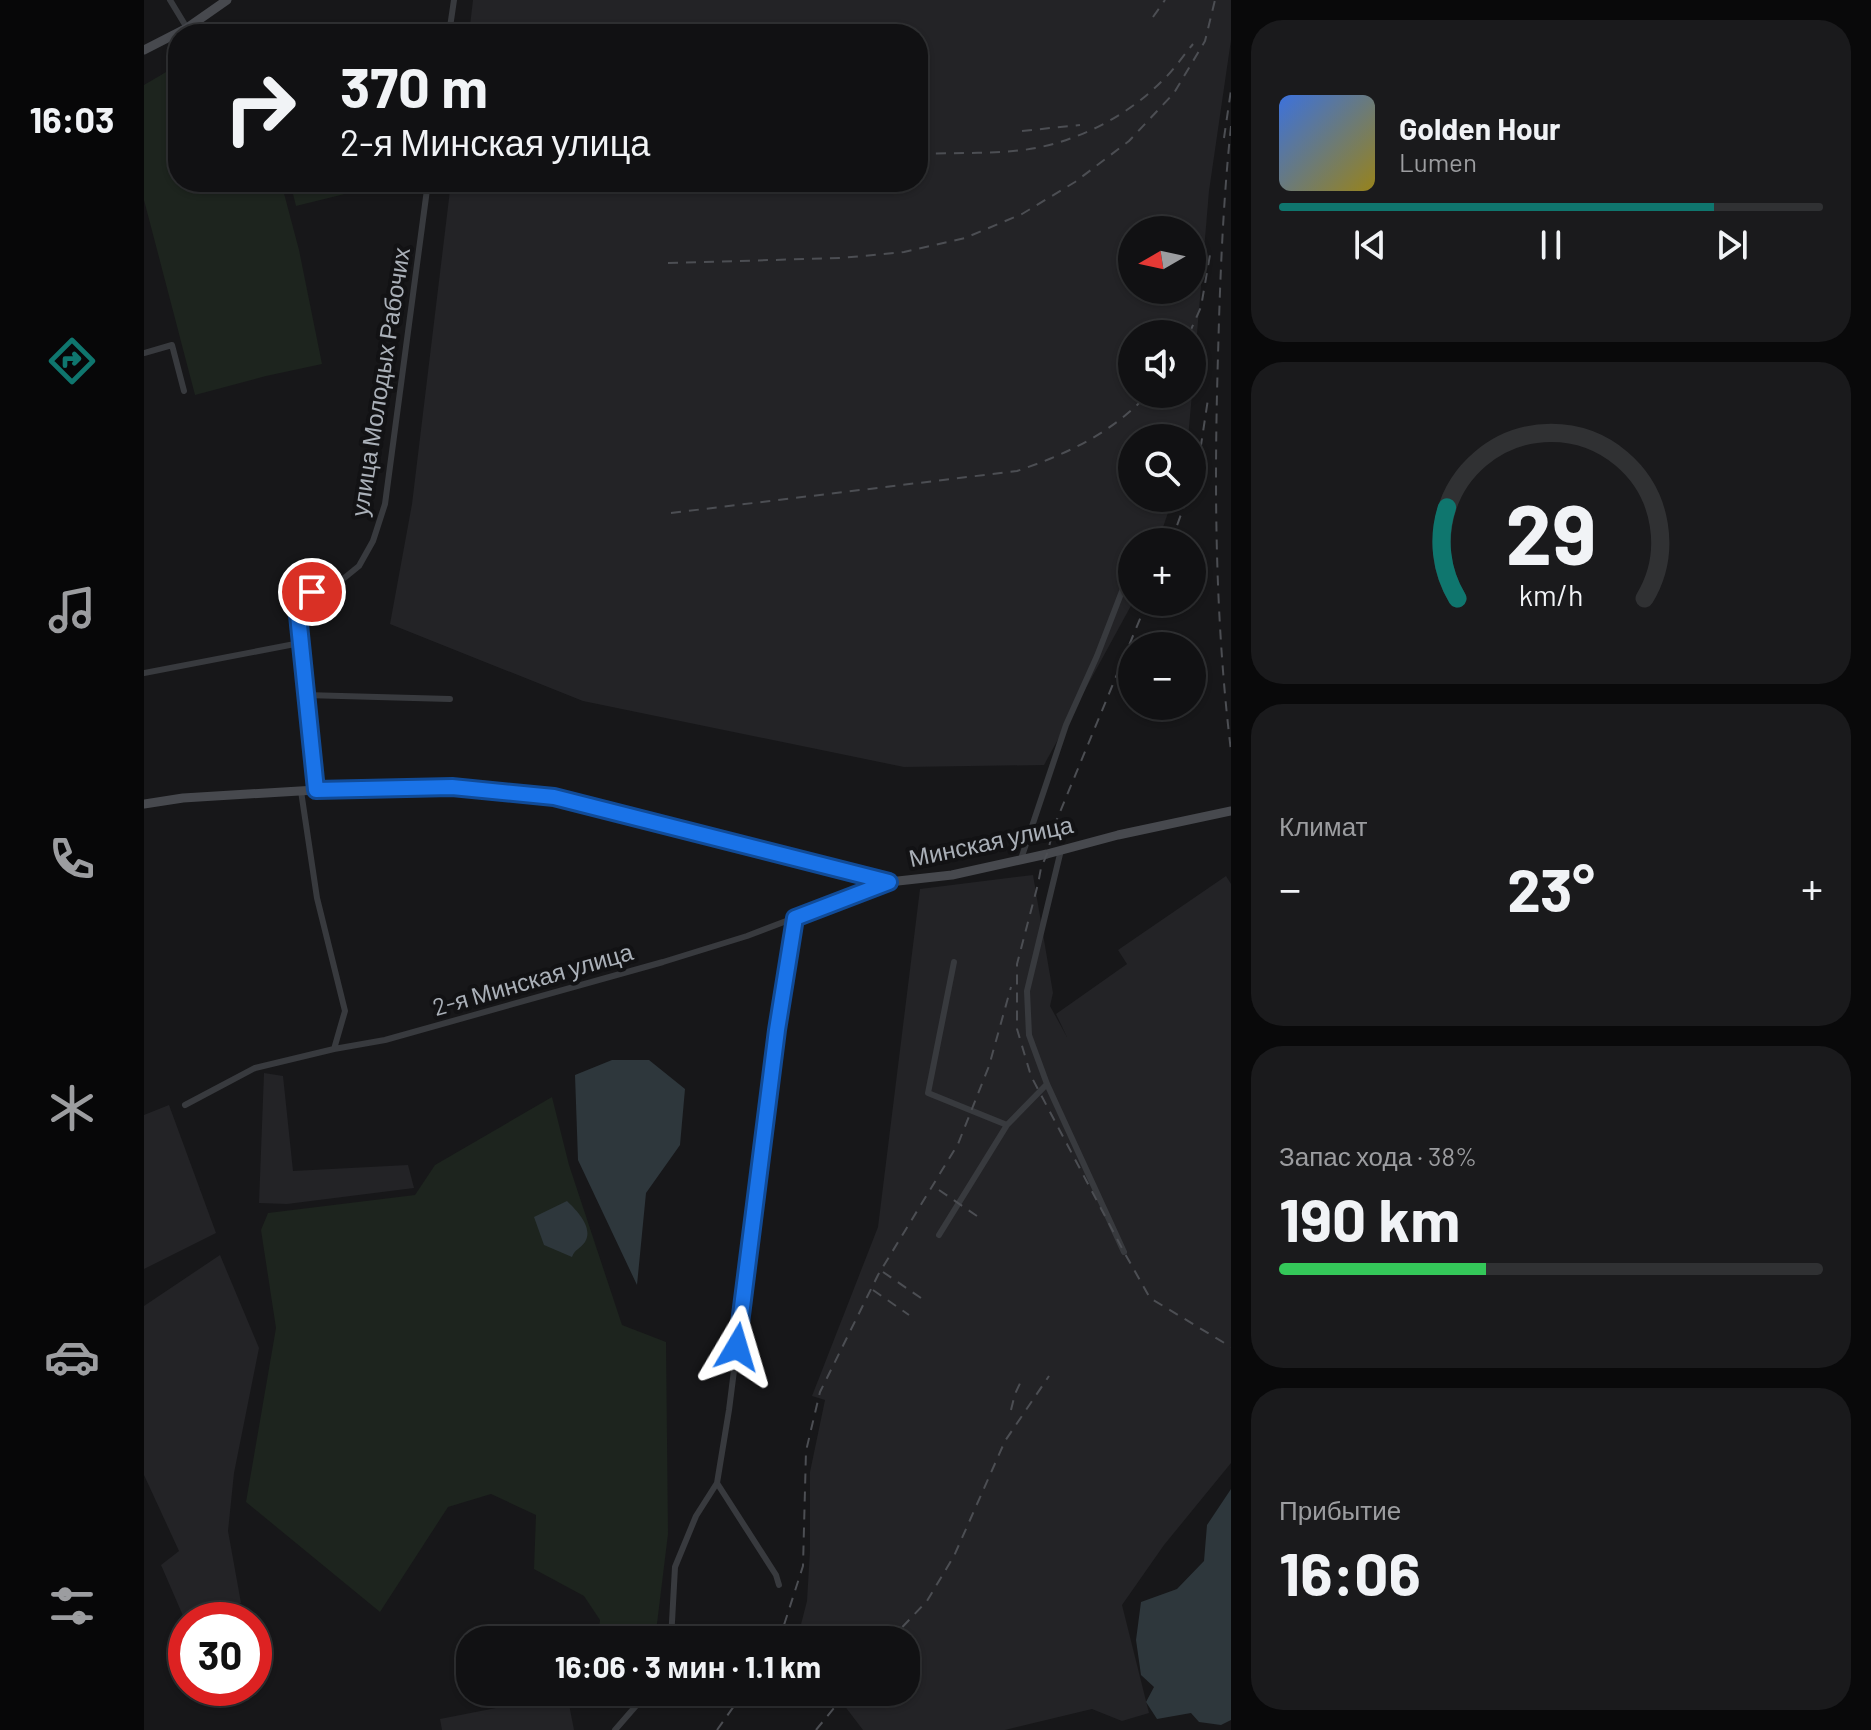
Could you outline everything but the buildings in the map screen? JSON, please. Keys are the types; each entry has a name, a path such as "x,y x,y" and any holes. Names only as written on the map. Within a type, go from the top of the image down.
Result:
{"main road":[{"path":"193,24 227,0"},
{"path":"144,50 168,38"},
{"name":"Минская улица","path":"144,804 183,798 316,790 452,787 554,797 889,882 938,877 1231,811"}],"street":[{"path":"170,0 185,24"},
{"path":"450,24 454,0"},
{"name":"улица Молодых Рабочих","path":"316,790 298,615 312,592 343,579 359,566 373,541 385,504 427,192"},
{"path":"144,353 172,345 184,391"},
{"path":"1021,859 1066,725 1118,602"},
{"path":"144,673 300,643"},
{"path":"305,695 450,699"},
{"path":"301,791 317,898 345,1011 334,1049"},
{"path":"1061,850 1027,991 1029,1035 1047,1084 1124,1252"},
{"name":"2-я Минская улица","path":"185,1105 255,1068 385,1040 663,962 747,936 889,882"},
{"path":"672,1626 675,1567 696,1516 717,1483 777,1030 795,918"},
{"path":"954,962 928,1093 1007,1125"},
{"path":"939,1235 1007,1125 1047,1084"},
{"path":"717,1483 776,1575 779,1585"},
{"path":"615,1730 636,1706"}],"shaded area":[{"path":"473,0 1231,0 1231,40 1206,227 1206,216 1118,216 1118,304 1199,304 1198,320 1118,320 1118,408 1191,408 1189,424 1118,424 1118,512 1168,512 1163,528 1118,528 1118,616 1125,616 1044,765 904,767 583,701 390,624 412,504 450,192 928,192 928,24 470,24"},
{"path":"168,71 168,192 284,192 322,364 195,395 144,200 144,85"},
{"path":"292,192 353,192 296,206"},
{"path":"1033,875 1053,993 1050,1006 1067,1037 1056,1014 1127,964 1118,950 1226,876 1231,884 1231,1463 1164,1545 1122,1605 1149,1713 1122,1721 1092,1709 1005,1730 863,1730 845,1706 920,1706 920,1626 801,1626 807,1601 810,1472 825,1400 812,1396 878,1227 920,889"},
{"path":"612,1060 649,1060 685,1089 680,1145 646,1193 637,1285 578,1160 575,1075"},
{"path":"264,1073 283,1076 293,1171 408,1165 414,1188 287,1204 259,1203"},
{"path":"552,1097 569,1165 622,1325 666,1342 668,1534 657,1626 599,1626 600,1620 584,1596 534,1569 536,1515 491,1494 448,1507 380,1612 246,1502 276,1328 261,1230 268,1213 415,1195 435,1165"},
{"path":"169,1105 216,1233 144,1269 144,1115"},
{"path":"567,1201 583,1219 587,1231 585,1242 572,1257 544,1245 534,1217"},
{"path":"220,1255 259,1348 234,1473 228,1531 241,1602 177,1602 161,1565 179,1551 144,1475 144,1306"},
{"path":"1231,1489 1231,1720 1221,1725 1199,1722 1191,1713 1157,1719 1146,1702 1154,1687 1141,1675 1136,1640 1141,1602 1177,1589 1204,1561 1207,1525"},
{"path":"506,1706 569,1706 574,1730 442,1730 440,1719"}],"railway":[{"path":"1153,17 1165,0"},
{"path":"668,263 841,258 904,252 965,238 1022,214 1075,182 1129,141 1174,93 1205,41 1215,0"},
{"path":"928,154 1022,150 1053,144 1087,132 1119,115 1148,94 1193,44"},
{"path":"1224,138 1231,90"},
{"path":"1022,131 1080,125"},
{"path":"1231,126 1221,269 1216,455 1219,603 1231,751"},
{"path":"1195,320 1201,307 1211,249"},
{"path":"1204,424 1208,399"},
{"path":"671,513 1017,471 1088,441 1134,408"},
{"path":"1176,528 1182,512"},
{"path":"1141,616 1055,824 1041,868 1017,964 1017,1029 1031,1076 1150,1298 1231,1347"},
{"path":"783,1626 803,1566 806,1451 820,1392 878,1275 958,1144 989,1066 1011,987"},
{"path":"939,1190 977,1216"},
{"path":"883,1272 921,1298"},
{"path":"873,1290 909,1315"},
{"path":"903,1626 927,1601 954,1556 1005,1441 1049,1376"},
{"path":"1011,1410 1022,1379"},
{"path":"717,1730 734,1706"},
{"path":"816,1730 836,1706"}],"route":[{"path":"312,592 298,615 316,790 452,787 554,797 889,882 795,918 777,1030 737,1347"}]}
